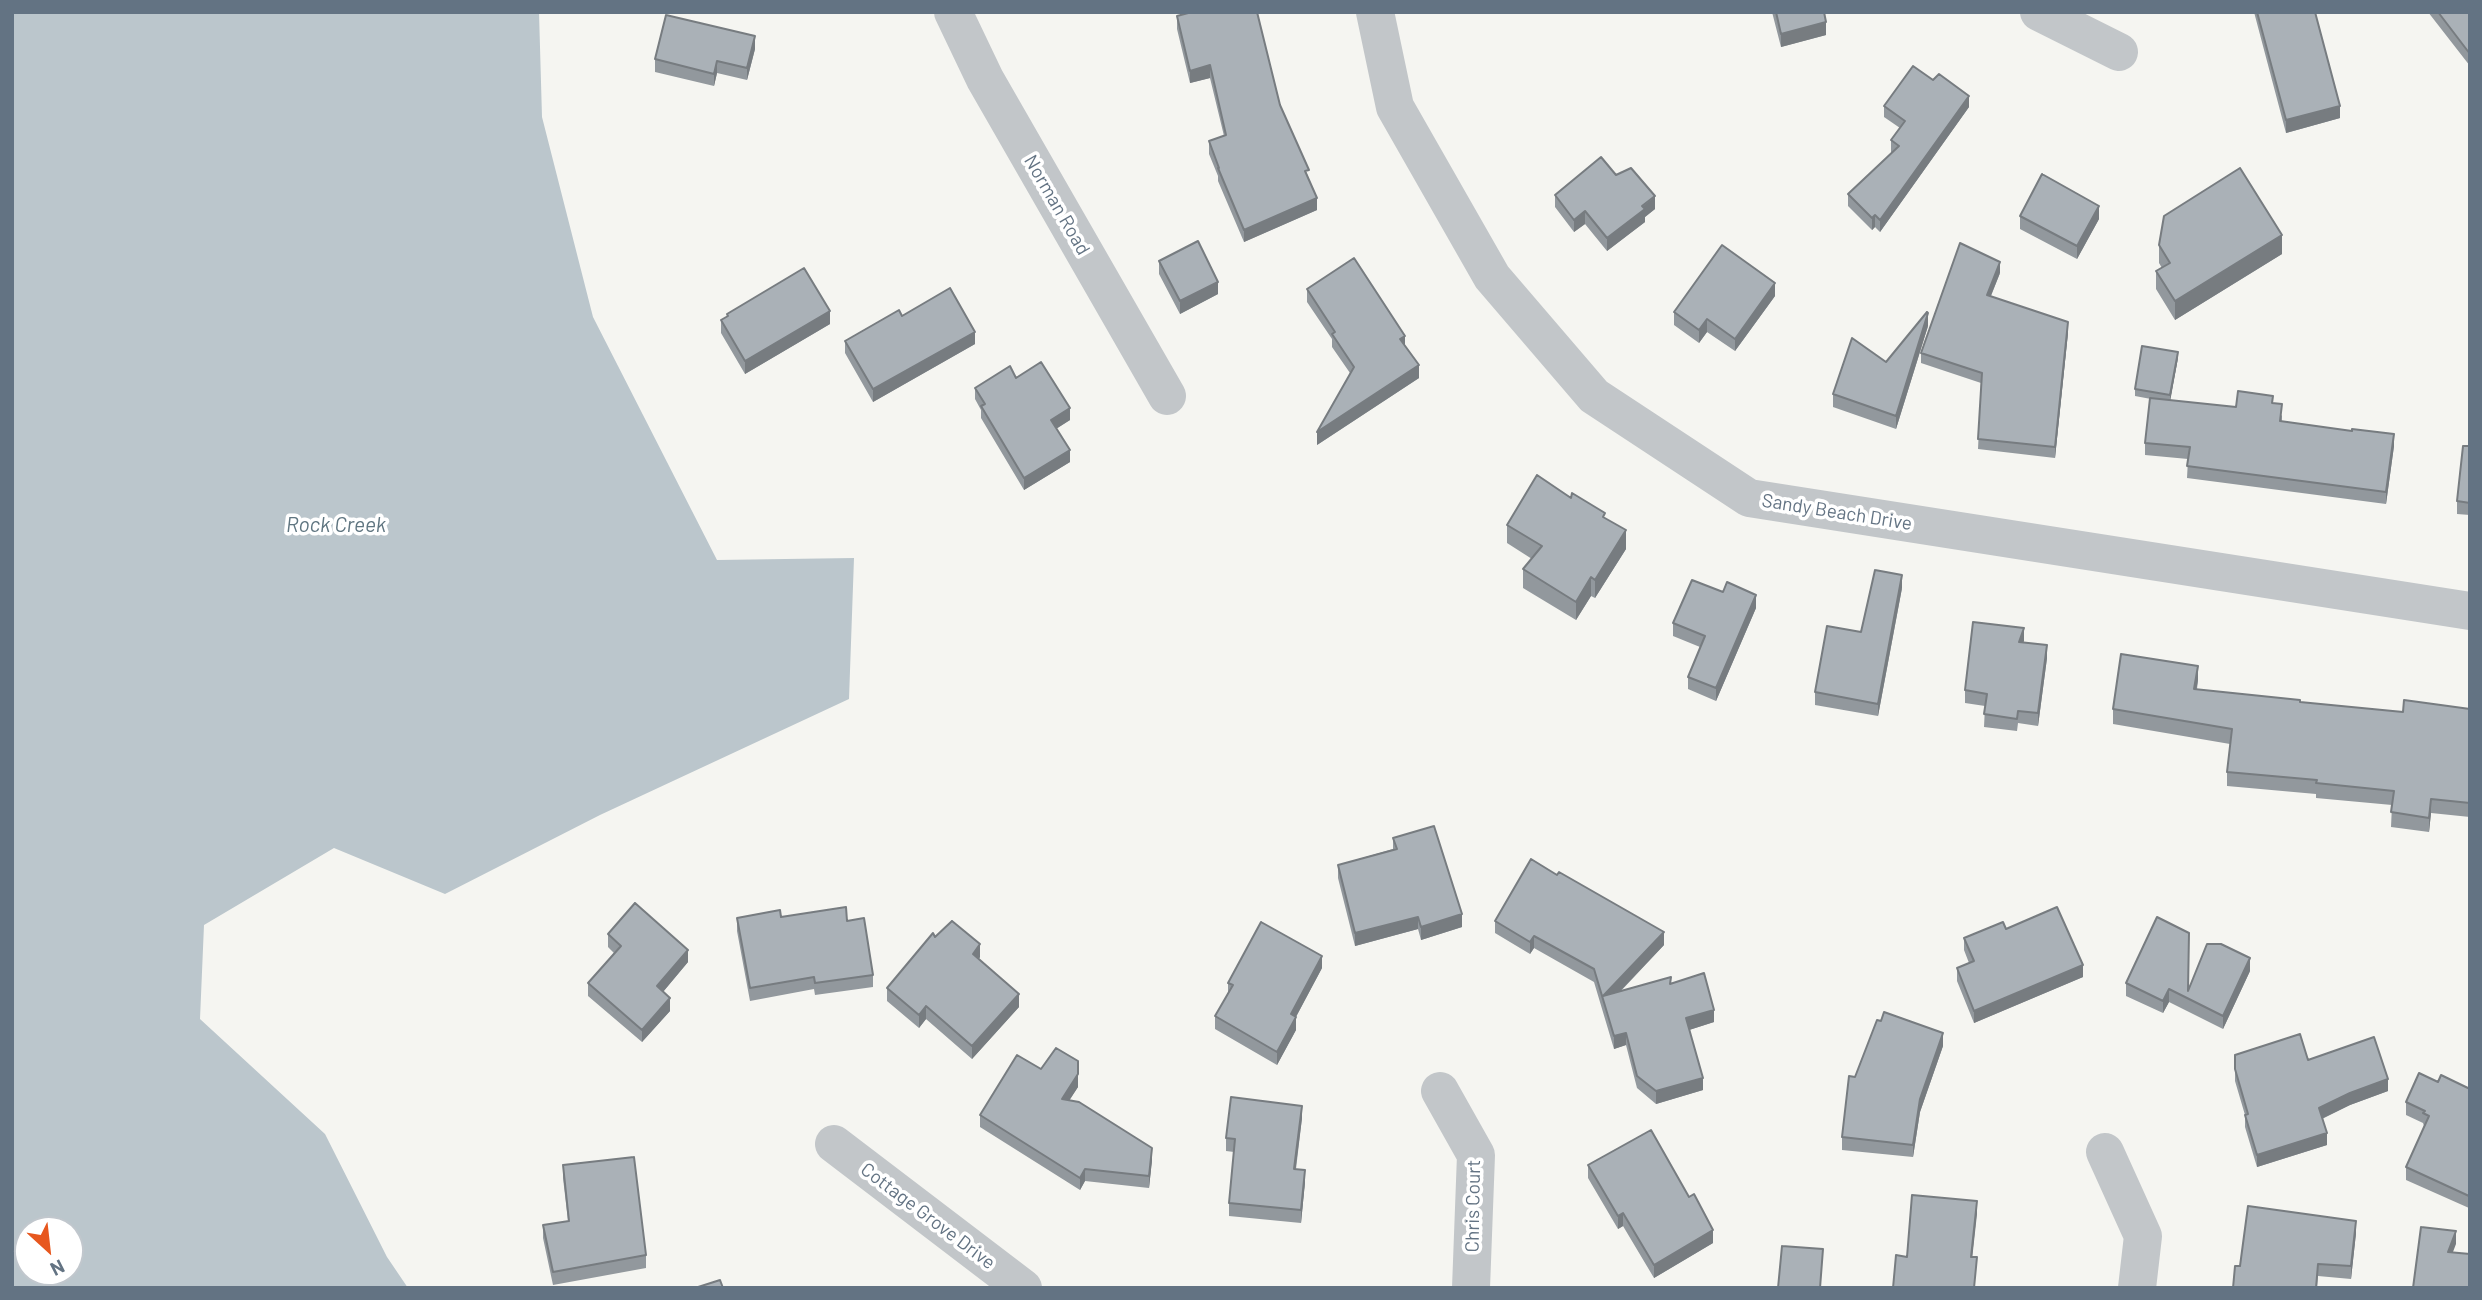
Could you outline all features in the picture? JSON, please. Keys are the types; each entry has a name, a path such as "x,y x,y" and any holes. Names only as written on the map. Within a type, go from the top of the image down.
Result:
{"street":[{"name":"Norman Road","path":"953,12 985,79 1167,396"},
{"name":"Sandy Beach Drive","path":"1375,12 1395,107 1492,277 1594,396 1749,498 2470,611"},
{"path":"2039,12 2119,52"},
{"name":"Chris Court","path":"1440,1091 1476,1154 1471,1288"},
{"name":"Cottage Grove Drive","path":"834,1143 1023,1288"},
{"path":"2105,1152 2143,1236 2137,1288"}],"water":[{"name":"Rock Creek","path":"12,12 539,12 542,117 593,317 717,560 854,558 849,699 600,815 445,894 334,848 204,925 200,1019 325,1134 387,1257 408,1288 12,1288"}],"building":[{"path":"1192,12 1257,12 1280,105 1309,170 1305,171 1317,198 1244,230 1209,141 1226,135 1210,65 1190,71 1177,16"},
{"path":"1776,12 1824,12 1826,22 1781,34"},
{"path":"2257,12 2315,12 2340,106 2286,120"},
{"path":"2438,12 2470,12 2470,54"},
{"path":"666,15 755,36 747,68 717,61 714,74 655,59"},
{"path":"1913,66 1933,80 1939,74 1969,96 1880,220 1875,215 1872,218 1848,194 1899,146 1891,140 1905,121 1884,106"},
{"path":"1601,157 1616,175 1631,168 1655,196 1642,206 1645,209 1607,238 1585,211 1574,220 1555,195"},
{"path":"2240,168 2282,235 2175,301 2156,271 2170,263 2159,245 2164,216"},
{"path":"2042,174 2099,206 2077,246 2020,216"},
{"path":"1198,241 1218,282 1180,301 1159,261"},
{"path":"1960,243 2000,262 1987,295 2068,322 2055,447 1978,439 1982,373 1921,353"},
{"path":"1722,245 1775,283 1735,339 1707,319 1699,330 1674,312"},
{"path":"1354,258 1405,336 1400,339 1419,365 1317,432 1354,367 1307,289"},
{"path":"804,268 830,311 745,361 721,320"},
{"path":"950,288 975,332 873,389 845,341 899,310 902,316"},
{"path":"1927,312 1896,416 1833,394 1852,338 1886,362"},
{"path":"2142,346 2178,352 2170,395 2135,389"},
{"path":"1041,362 1070,408 1051,420 1070,450 1024,478 981,406 985,404 975,388 1010,366 1016,378"},
{"path":"2238,391 2273,396 2272,403 2282,404 2280,421 2394,434 2386,492 2187,466 2190,447 2145,443 2150,398 2236,407"},
{"path":"2463,446 2470,446 2470,503 2457,501"},
{"path":"1537,475 1571,498 1572,493 1605,513 1603,517 1626,530 1595,580 1591,577 1576,602 1523,569 1542,546 1507,525"},
{"path":"1875,570 1902,575 1878,704 1815,692 1827,626 1861,632"},
{"path":"1692,580 1723,592 1727,582 1756,595 1716,688 1688,677 1705,636 1673,623"},
{"path":"1973,622 2024,628 2019,642 2047,645 2038,713 2018,711 2017,719 1984,714 1987,694 1965,690"},
{"path":"2121,654 2198,666 2194,689 2403,712 2404,700 2470,709 2470,803 2431,799 2429,818 2391,812 2394,791 2316,783 2317,780 2227,772 2232,729 2113,709"},
{"path":"1434,826 1462,914 1421,927 1418,917 1355,933 1338,865 1397,849 1393,838"},
{"path":"1531,859 1664,932 1603,996 1671,977 1670,984 1704,973 1714,1010 1686,1018 1703,1078 1656,1091 1637,1076 1626,1033 1614,1036 1594,969 1534,936 1530,942 1495,921"},
{"path":"635,903 688,950 657,986 670,998 642,1030 588,983 621,946 608,934"},
{"path":"846,907 847,921 864,918 873,975 815,983 814,977 750,988 737,918 780,910 781,917"},
{"path":"2057,907 2083,965 1974,1011 1957,968 1974,961 1964,938 2003,922 2006,929"},
{"path":"2157,917 2189,933 2188,991 2207,944 2221,944 2250,958 2223,1016 2169,989 2163,1001 2126,983"},
{"path":"952,921 980,944 973,954 1019,994 972,1046 926,1006 919,1015 887,988 933,933 935,937"},
{"path":"1261,922 1322,956 1291,1014 1296,1017 1277,1052 1215,1016 1233,985 1228,983"},
{"path":"1884,1012 1943,1033 1920,1099 1913,1145 1842,1137 1849,1076 1855,1077 1877,1020 1881,1021"},
{"path":"2300,1034 2308,1060 2374,1037 2388,1079 2319,1108 2327,1133 2257,1155 2245,1115 2248,1114 2235,1069 2235,1055"},
{"path":"1056,1048 1078,1061 1078,1074 1062,1099 1079,1102 1152,1148 1149,1176 1085,1169 1080,1178 980,1115 1017,1055 1041,1069"},
{"path":"2419,1073 2438,1082 2441,1075 2470,1089 2469,1196 2406,1167 2429,1116 2423,1113 2425,1111 2406,1102"},
{"path":"1231,1097 1302,1106 1294,1169 1305,1170 1301,1210 1229,1203 1235,1139 1226,1138"},
{"path":"1651,1130 1689,1197 1694,1194 1713,1230 1654,1265 1623,1213 1618,1216 1588,1165"},
{"path":"634,1157 646,1255 553,1272 543,1225 569,1221 563,1165"},
{"path":"1912,1195 1977,1201 1971,1257 1977,1257 1974,1288 1893,1288 1896,1255 1907,1257"},
{"path":"2248,1206 2356,1221 2351,1266 2318,1264 2316,1288 2233,1288 2235,1266 2240,1266"},
{"path":"2421,1227 2456,1231 2448,1252 2470,1254 2470,1288 2413,1288"},
{"path":"1782,1246 1823,1249 1820,1288 1778,1288"},
{"path":"720,1280 723,1288 695,1288"}]}
